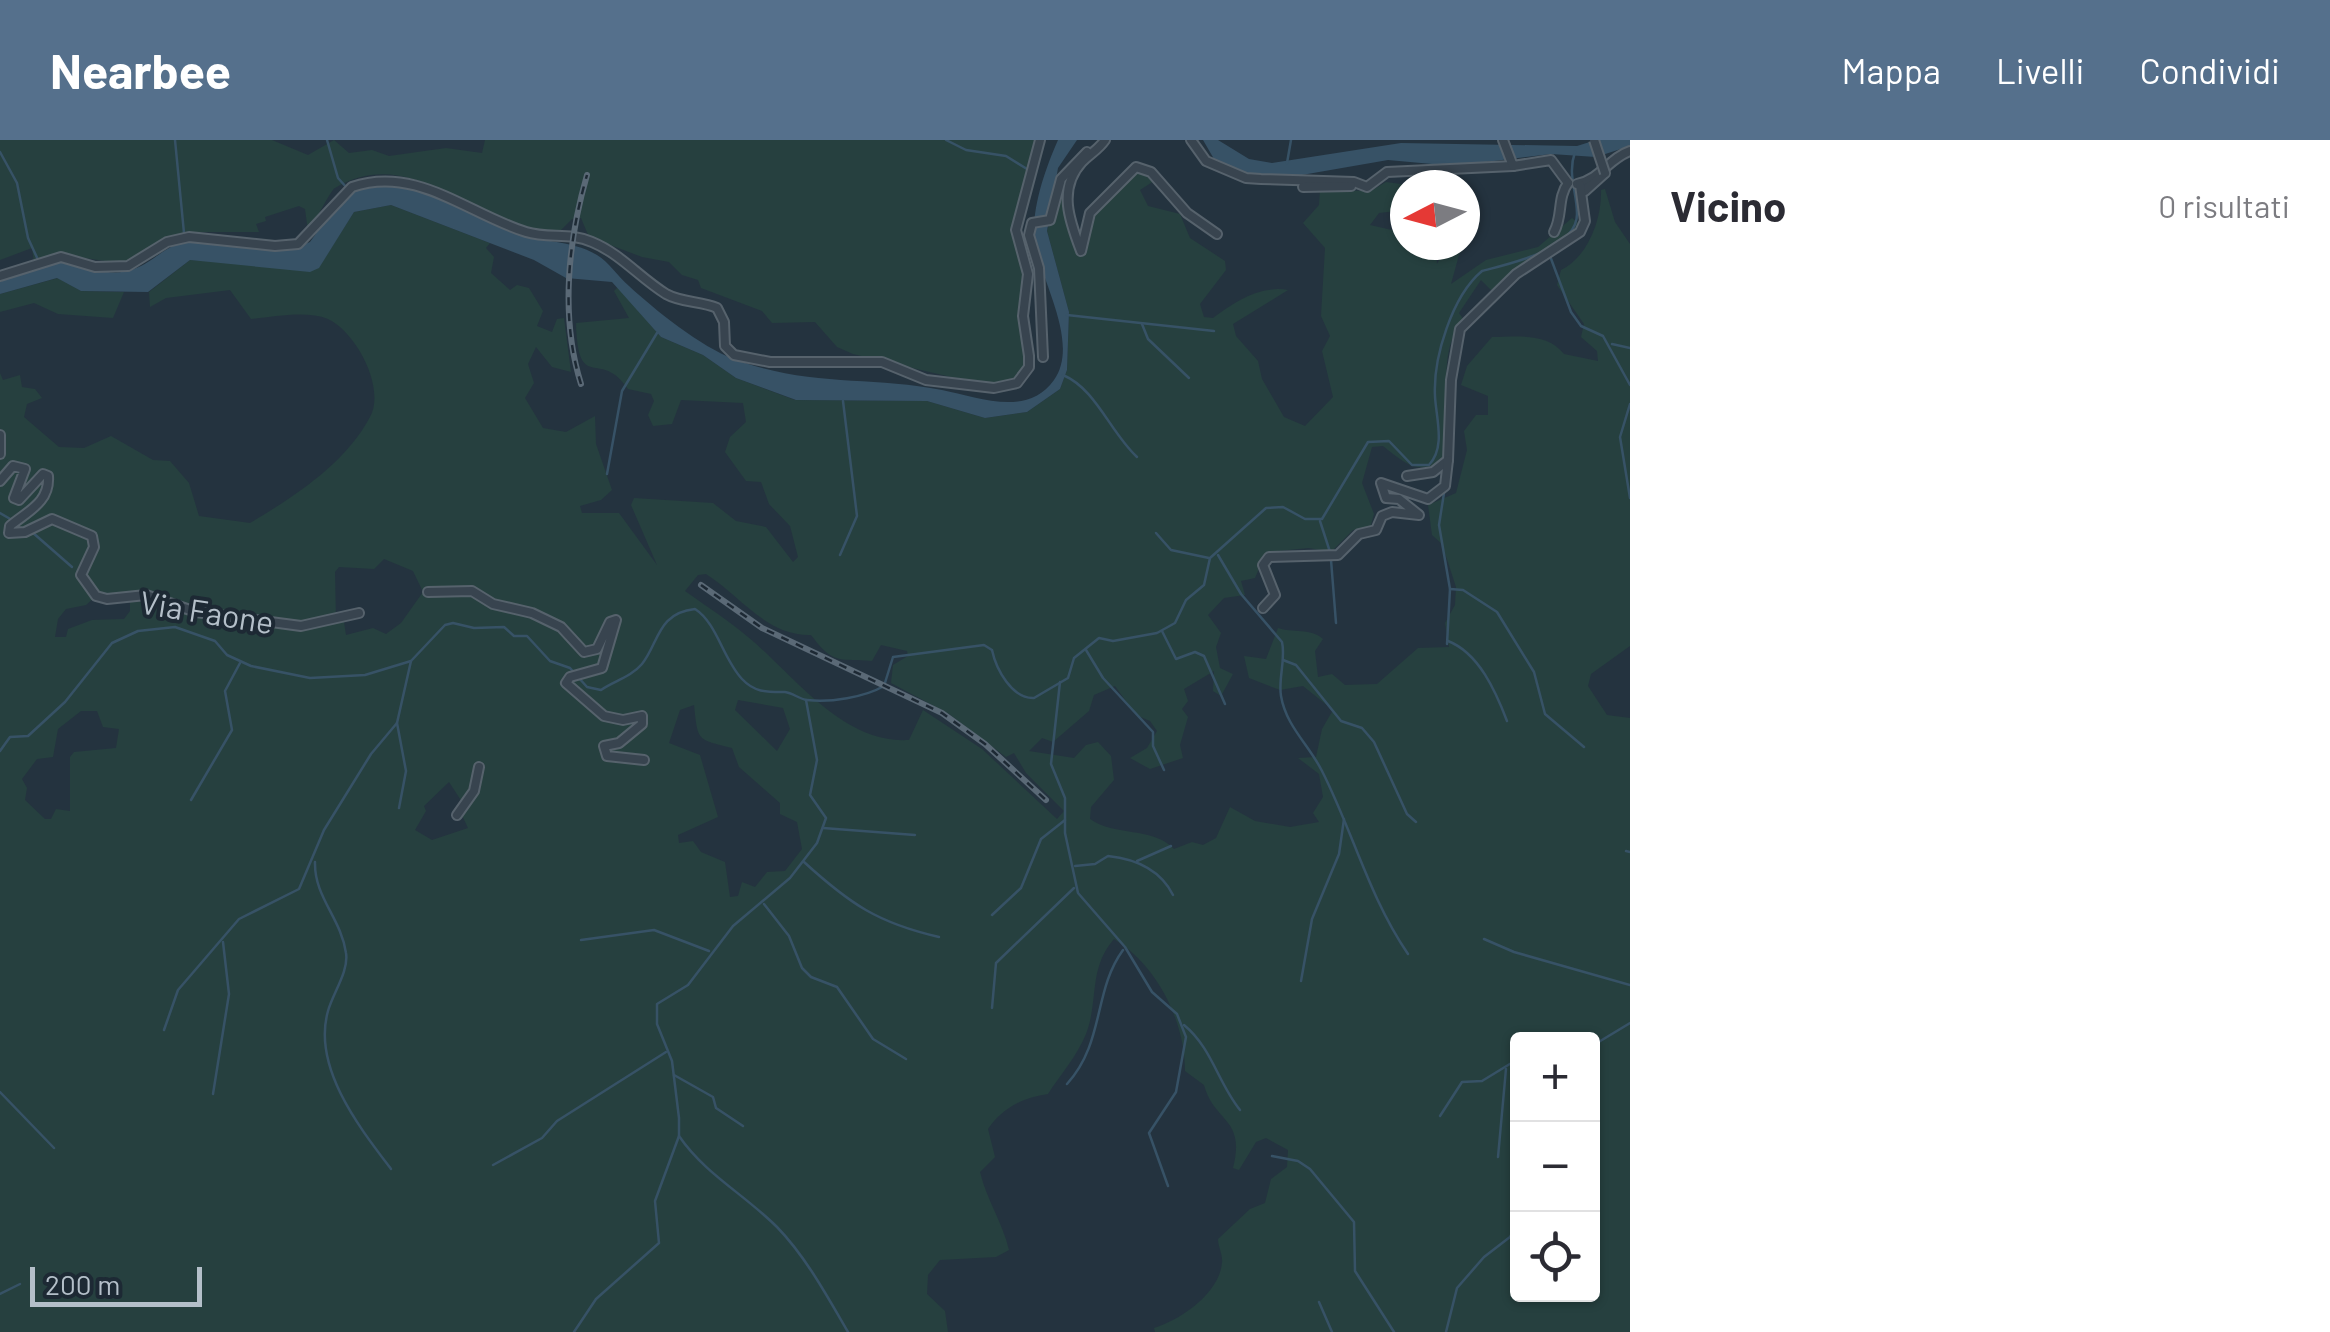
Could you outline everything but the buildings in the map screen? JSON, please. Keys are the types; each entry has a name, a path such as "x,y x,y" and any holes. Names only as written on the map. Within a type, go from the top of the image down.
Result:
{"street":[{"path":"0,276 60,257 95,267 128,266 167,242 189,237 275,246 298,244 352,187 405,184 452,196 523,231 553,238 576,237 616,253 632,271 664,293 717,308 724,322 725,346 734,355 783,364 882,362 926,380 1008,386 1023,378 1028,368 1022,316 1028,274 1016,230 1040,140"},
{"path":"1043,357 1039,268 1029,236 1032,223 1050,220 1065,172 1104,140"},
{"path":"1104,140 1074,173 1068,186 1070,223 1081,251 1090,213 1136,167 1151,172 1186,213 1217,234"},
{"path":"1190,140 1206,161 1246,178 1360,185"},
{"path":"1503,140 1512,164"},
{"path":"1594,140 1604,172"},
{"path":"1554,232 1560,220 1561,193 1604,172 1618,154 1630,151"},
{"path":"1264,608 1275,595 1263,564 1269,557 1338,555 1359,534 1376,530 1382,516 1392,512 1419,516 1399,499 1386,498 1381,484 1415,497 1437,496 1444,486 1448,460 1451,380 1460,329 1516,274 1580,232 1585,221 1575,184 1551,160 1387,172 1376,184 1302,186"},
{"path":"0,434 0,454"},
{"path":"1407,476 1433,472 1448,460"},
{"name":"Via Faone","path":"0,481 14,466 25,469 14,498 18,500 43,474 48,476 48,488 39,505 10,526 9,532 14,535 52,520 92,536 94,548 81,575 96,596 156,596 196,612 301,626 359,613"},
{"path":"428,592 472,591 493,604 532,612 561,627 584,652 596,649 610,622 616,620 602,668 577,675 566,683 596,713 623,720 638,714 644,720 619,743 604,746 604,752 644,760"},
{"path":"457,815 474,791 479,767"}],"green space":[{"path":"0,140 272,140 308,155 334,140 349,153 372,150 389,156 446,148 482,153 485,140 1037,140 1014,229 1024,271 1026,362 1019,378 995,383 853,354 837,347 815,322 772,323 762,311 701,288 698,280 682,275 669,262 642,257 589,237 581,218 572,219 558,233 529,229 420,181 393,175 364,176 335,188 308,231 305,209 299,206 265,217 266,221 256,224 259,232 190,232 160,243 133,261 118,263 58,254 34,263 32,248 0,260"},
{"path":"1137,171 1154,181 1140,190 1148,206 1180,214 1190,238 1225,261 1226,270 1200,304 1204,317 1213,318 1258,292 1288,290 1233,324 1236,336 1258,361 1262,379 1284,417 1305,426 1333,397 1322,351 1330,336 1321,316 1325,248 1303,223 1319,205 1320,190 1371,191 1390,183 1390,212 1379,213 1370,225 1390,230 1390,260 1437,260 1437,264 1439,260 1458,260 1451,284 1486,260 1538,247 1572,218 1580,224 1561,243 1493,292 1481,280 1459,313 1464,320 1454,335 1447,369 1445,460 1427,467 1412,466 1383,446 1372,447 1362,483 1374,514 1370,528 1353,530 1331,552 1309,548 1266,552 1255,578 1241,581 1245,595 1224,598 1208,615 1221,633 1216,647 1220,668 1233,674 1221,696 1213,691 1214,671 1184,689 1188,701 1182,709 1188,717 1180,745 1183,758 1150,769 1130,758 1147,748 1157,731 1150,721 1136,715 1115,686 1094,695 1089,711 1053,742 1042,738 1029,751 1074,758 1086,745 1098,742 1111,756 1114,780 1091,807 1090,819 1100,825 1155,837 1174,849 1192,842 1203,845 1216,838 1230,807 1255,821 1290,827 1319,822 1313,813 1323,797 1319,774 1298,758 1316,757 1322,729 1333,710 1303,686 1280,690 1249,678 1244,656 1266,659 1278,628 1313,633 1323,639 1315,651 1318,677 1332,674 1345,685 1377,684 1418,648 1449,647 1445,623 1455,605 1456,587 1442,544 1432,535 1428,505 1456,493 1467,450 1464,431 1476,415 1488,415 1488,396 1461,385 1467,366 1492,337 1540,339 1564,354 1598,361 1597,351 1581,337 1584,324 1557,285 1561,270 1586,247 1599,213 1601,190 1605,189 1615,222 1630,244 1630,646 1591,674 1588,686 1607,715 1630,718 1630,1332 1155,1332 1154,1328 1197,1304 1214,1285 1222,1263 1218,1239 1250,1209 1265,1203 1271,1179 1287,1167 1288,1150 1266,1138 1256,1142 1239,1170 1233,1168 1236,1151 1232,1129 1204,1085 1185,1071 1180,1034 1166,997 1144,964 1114,939 1100,962 1090,1021 1073,1057 1048,1094 1014,1105 988,1129 995,1157 980,1172 1009,1250 996,1257 940,1260 928,1275 927,1294 945,1311 948,1332 0,1332 0,373 3,380 20,375 22,387 35,389 42,398 27,404 24,417 59,447 84,448 111,436 153,460 170,461 189,483 199,516 250,523 318,478 360,434 374,405 366,362 349,336 319,316 251,319 230,290 166,298 150,307 149,292 190,260 319,267 354,212 391,205 490,243 486,248 494,257 491,273 510,290 517,285 529,288 543,311 537,326 552,332 557,319 564,318 571,372 552,367 536,347 528,364 534,383 525,398 543,428 566,432 595,416 596,444 612,490 601,500 580,506 582,513 619,513 657,565 631,505 634,498 713,503 736,521 766,527 793,562 798,557 790,526 769,504 761,482 746,481 725,452 730,437 746,422 743,403 681,400 672,424 653,426 648,415 654,401 651,394 628,389 608,371 586,364 581,358 576,323 629,318 614,291 618,287 661,337 703,355 736,378 795,400 927,401 985,418 1027,412 1060,389 1067,370 1069,312 1047,231 1065,176 1070,175 1064,200 1077,250 1084,254 1093,214","holes":["384,559 413,571 423,592 401,623 386,634 373,628 346,635 344,622 336,621 335,572 339,567 374,569","706,574 767,622 795,634 811,635 832,656 872,661 881,645 907,651 908,656 893,665 891,683 949,714 1006,757 1014,753 1026,773 1064,811 1057,819 982,749 923,710 909,740 862,731 841,719 748,637 685,591 698,575","96,596 130,598 130,611 124,619 92,620 68,629 66,637 55,637 58,619 66,609 86,605","738,700 783,708 790,729 777,751 735,710","694,705 701,737 732,748 739,767 780,803 780,814 797,822 802,849 785,871 767,872 755,887 742,882 738,896 730,897 725,862 701,852 693,841 679,843 678,835 718,817 700,755 669,743 680,710","81,711 97,711 103,727 119,729 116,748 74,752 70,757 70,811 56,809 51,819 45,819 25,800 27,788 22,779 37,759 53,757 58,729","449,782 464,805 460,811 468,828 432,840 415,830 426,811 424,806"]},
{"path":"58,278 81,291 124,292 113,318 58,314 34,303 0,312 0,294"}],"water":[{"path":"1058,140 1077,140 1058,168 1047,231 1069,312 1067,370 1060,389 1027,412 985,418 927,401 796,400 736,378 703,355 661,337 612,282 566,278 534,260 391,205 354,212 319,268 310,272 190,260 148,292 81,291 57,278 0,294 0,282 56,261 117,272 134,269 186,241 210,240 267,249 296,247 310,242 347,195 372,185 392,184 434,195 521,235 576,246 597,255 665,316 707,346 734,359 788,374 915,386 1016,402 1043,392 1061,364 1060,327 1034,234 1041,186"},
{"path":"1203,140 1218,140 1249,159 1272,163 1401,143 1577,146 1596,140 1630,140 1630,146 1596,157 1551,154 1454,166 1388,160 1296,176 1246,173 1214,159"}],"waterway":[{"path":"175,140 184,233"},
{"path":"327,140 338,178 347,188"},
{"path":"946,140 966,150 1006,156 1027,169"},
{"path":"1287,163 1291,140"},
{"path":"0,152 17,183 28,238 39,262"},
{"path":"0,751 10,737 28,736 65,702 112,643 138,631 175,627 215,641 227,655 251,666 310,678 365,675 411,661 445,625 504,627 514,636 527,636 550,661 570,668 587,687 601,690 642,664 673,616 695,609 709,623 742,679 762,691 788,693 807,700 847,698 884,686 893,657 984,645 992,650 1001,674 1012,688 1034,698 1068,678 1074,658 1099,638 1113,641 1157,633 1175,623 1186,600 1204,585 1210,558 1266,508 1283,507 1305,519 1322,519 1368,442 1389,441 1412,465 1429,465 1439,441 1437,364 1453,312 1482,271 1539,253 1566,237 1577,214 1572,176 1575,152"},
{"path":"1550,256 1571,312 1581,326 1603,336 1630,385"},
{"path":"1067,315 1214,331"},
{"path":"1142,324 1148,339 1189,378"},
{"path":"607,474 622,391 657,333"},
{"path":"1612,344 1630,348"},
{"path":"1063,375 1085,390 1137,457"},
{"path":"840,555 857,516 843,401"},
{"path":"1630,404 1620,437 1630,498"},
{"path":"1444,493 1439,525 1450,589 1447,644"},
{"path":"0,513 12,520"},
{"path":"1320,521 1330,552"},
{"path":"32,532 72,567"},
{"path":"1156,533 1171,550 1209,558"},
{"path":"1218,555 1241,594 1282,642 1280,689 1284,707 1322,771 1382,910 1408,954"},
{"path":"1331,560 1336,623"},
{"path":"1450,589 1463,590 1497,612 1534,672 1545,714 1584,747"},
{"path":"1162,631 1176,659 1195,652 1204,656 1225,704"},
{"path":"1448,641 1477,664 1492,686 1507,721"},
{"path":"1086,650 1103,678 1153,732 1153,746 1164,770"},
{"path":"1283,660 1296,665 1341,721 1362,728 1374,742 1407,814 1416,822"},
{"path":"164,1030 178,990 239,919 299,889 324,830 371,754 397,723 411,661"},
{"path":"191,800 232,730 225,691 240,663"},
{"path":"1060,682 1051,764 1065,798 1065,833 1078,893 1125,947 1152,992 1177,1014 1186,1037 1176,1092 1149,1133 1168,1186"},
{"path":"574,1332 596,1299 659,1243 655,1201 679,1136 679,1118 672,1061 657,1024 657,1004 688,985 733,926 790,878 817,843 826,818 810,795 817,760 806,700"},
{"path":"397,723 406,771 399,808"},
{"path":"1301,981 1312,919 1339,854 1344,819"},
{"path":"992,915 1021,888 1041,839 1065,820"},
{"path":"823,828 915,835"},
{"path":"1137,861 1171,846"},
{"path":"1626,851 1630,852"},
{"path":"1075,866 1095,864 1108,856 1128,860 1154,872 1173,895"},
{"path":"315,862 319,886 346,953 325,1032 332,1075 353,1115 391,1169"},
{"path":"804,862 866,910 939,937"},
{"path":"992,1008 996,963 1074,888"},
{"path":"764,904 789,936 802,968 811,977 837,987 873,1039 906,1059"},
{"path":"581,940 654,930 709,951"},
{"path":"1484,939 1514,952 1630,985"},
{"path":"213,1094 229,994 223,942"},
{"path":"1067,1084 1088,1051 1107,982 1123,950"},
{"path":"1600,1041 1630,1023"},
{"path":"1184,1025 1201,1044 1240,1110"},
{"path":"493,1165 542,1138 557,1121 666,1052"},
{"path":"1440,1116 1462,1082 1482,1081 1510,1064"},
{"path":"1498,1157 1506,1069"},
{"path":"674,1075 713,1097 716,1108 743,1126"},
{"path":"0,1092 54,1148"},
{"path":"679,1136 701,1162 788,1239 848,1332"},
{"path":"1272,1156 1298,1161 1310,1169 1354,1222 1355,1271 1394,1332"},
{"path":"1446,1332 1457,1288 1484,1257 1510,1237"},
{"path":"0,1294 20,1284"},
{"path":"1319,1302 1332,1332"}],"railway":[{"path":"581,384 570,332 569,279 575,226 587,175"},
{"path":"701,585 762,628 942,713 985,744 1046,800"}]}
